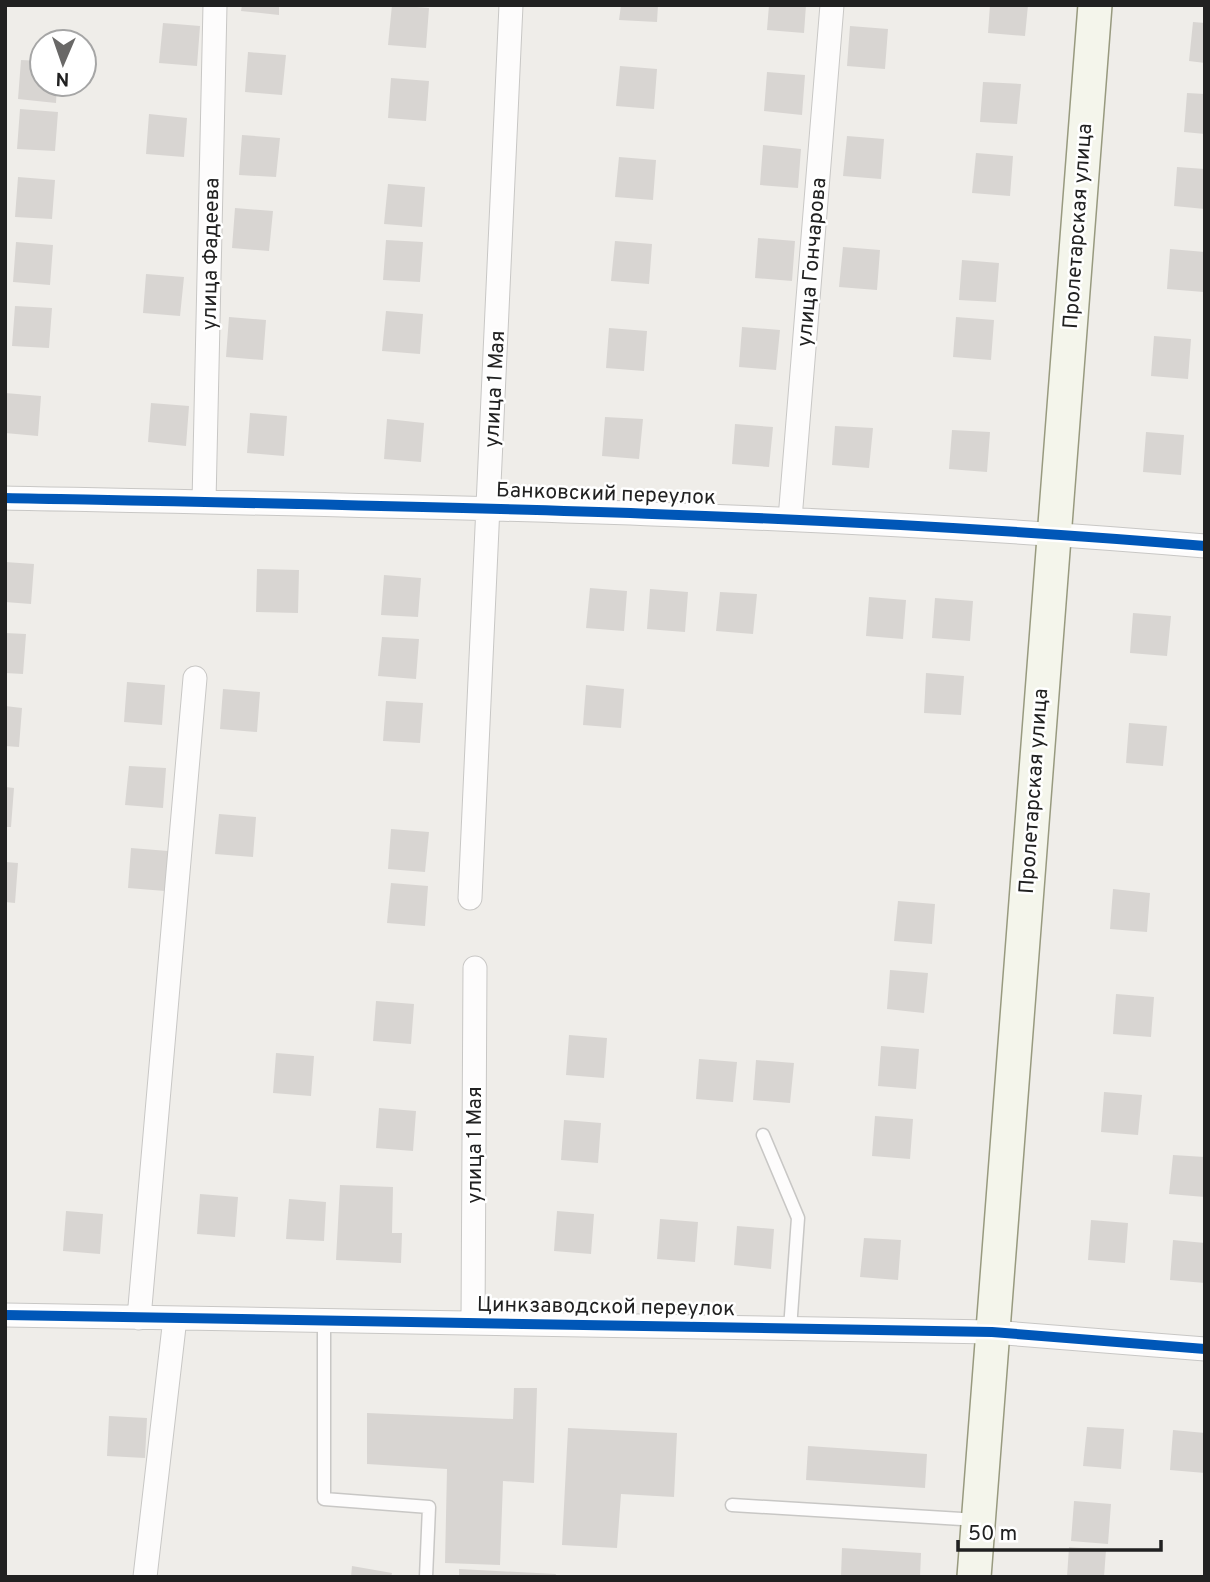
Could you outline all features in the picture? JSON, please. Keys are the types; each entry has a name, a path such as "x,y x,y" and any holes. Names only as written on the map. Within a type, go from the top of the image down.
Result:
{"main road":[{"name":"Пролетарская улица","path":"974,1577 1095,5"}],"street":[{"name":"улица Фадеева","path":"204,502 215,5"},
{"name":"улица 1 Мая","path":"470,898 511,5"},
{"name":"улица Гончарова","path":"790,519 832,5"},
{"name":"Банковский переулок","path":"5,498 488,508 790,519 1053,533 1205,546"},
{"path":"139,1318 195,678"},
{"name":"улица 1 Мая","path":"472,1323 475,968"},
{"name":"Цинкзаводской переулок","path":"5,1315 992,1332 1205,1349"},
{"path":"145,1577 175,1318"}],"lane":[{"path":"763,1135 798,1218 790,1329"},
{"path":"324,1321 324,1499 429,1507 426,1577"},
{"path":"732,1505 978,1520"}],"building":[{"path":"242,5 279,5 279,15 241,11"},
{"path":"392,5 429,8 426,48 388,45"},
{"path":"621,5 658,5 657,22 619,20"},
{"path":"769,5 806,5 804,33 767,30"},
{"path":"990,5 1028,5 1025,36 988,33"},
{"path":"1193,22 1205,23 1205,63 1189,61"},
{"path":"163,23 200,26 197,66 159,63"},
{"path":"850,26 888,29 885,69 847,66"},
{"path":"248,52 286,55 282,95 245,92"},
{"path":"21,60 28,60 28,98 56,98 56,103 18,99"},
{"path":"620,66 657,69 654,109 616,106"},
{"path":"767,72 805,75 802,115 764,111"},
{"path":"391,78 429,81 426,121 388,118"},
{"path":"983,82 1021,84 1017,124 980,122"},
{"path":"1187,93 1205,94 1205,134 1184,132"},
{"path":"20,109 58,112 55,151 17,149"},
{"path":"149,114 187,118 184,157 146,154"},
{"path":"242,135 280,138 276,177 239,175"},
{"path":"847,136 884,139 881,179 843,176"},
{"path":"763,145 801,149 798,188 760,185"},
{"path":"976,153 1013,156 1010,196 972,193"},
{"path":"619,157 656,160 653,200 615,197"},
{"path":"1177,167 1205,169 1205,209 1174,206"},
{"path":"18,177 55,180 52,219 15,217"},
{"path":"388,184 425,187 422,227 384,224"},
{"path":"235,208 273,211 269,251 232,248"},
{"path":"758,238 795,241 792,281 755,278"},
{"path":"386,240 423,242 420,282 383,280"},
{"path":"615,241 652,244 649,284 611,281"},
{"path":"16,242 53,245 50,285 13,282"},
{"path":"843,247 880,250 877,290 839,287"},
{"path":"1170,249 1205,252 1204,292 1167,289"},
{"path":"962,260 999,263 996,302 959,300"},
{"path":"146,274 184,277 180,316 143,313"},
{"path":"15,306 52,308 49,348 12,346"},
{"path":"386,311 423,314 420,354 382,351"},
{"path":"229,317 266,320 263,360 226,357"},
{"path":"956,317 994,320 991,360 953,357"},
{"path":"742,327 780,330 776,370 739,367"},
{"path":"609,328 647,331 644,371 606,368"},
{"path":"1154,336 1191,339 1188,379 1151,376"},
{"path":"5,393 41,396 38,436 5,433"},
{"path":"151,403 189,406 186,446 148,442"},
{"path":"250,413 287,416 284,456 247,453"},
{"path":"605,417 643,419 639,459 602,456"},
{"path":"387,419 424,423 421,462 384,459"},
{"path":"735,424 773,427 769,467 732,464"},
{"path":"835,426 873,428 869,468 832,465"},
{"path":"952,430 990,432 987,472 949,469"},
{"path":"1146,432 1184,435 1181,475 1143,472"},
{"path":"5,562 34,564 31,604 5,602"},
{"path":"257,569 299,570 298,613 256,612"},
{"path":"384,575 421,578 418,617 381,615"},
{"path":"590,588 627,591 624,631 586,628"},
{"path":"650,589 688,592 685,632 647,629"},
{"path":"720,592 757,594 753,634 716,631"},
{"path":"869,597 906,600 903,639 866,636"},
{"path":"935,598 973,601 970,641 932,638"},
{"path":"1133,613 1171,616 1167,656 1130,653"},
{"path":"5,633 26,634 23,674 5,673"},
{"path":"382,637 419,639 416,679 378,676"},
{"path":"926,673 964,676 961,715 924,713"},
{"path":"127,682 165,685 162,725 124,722"},
{"path":"586,685 624,689 621,728 583,725"},
{"path":"223,689 260,692 257,732 220,729"},
{"path":"386,701 423,703 420,743 383,741"},
{"path":"5,706 22,708 19,747 5,746"},
{"path":"1129,723 1167,726 1163,766 1126,763"},
{"path":"129,766 166,768 163,808 125,805"},
{"path":"5,787 14,788 11,827 5,827"},
{"path":"219,814 256,817 253,857 215,854"},
{"path":"391,829 429,832 425,872 388,869"},
{"path":"131,848 168,851 165,891 128,888"},
{"path":"5,862 18,863 15,903 5,902"},
{"path":"391,883 428,886 425,926 387,923"},
{"path":"1113,889 1150,893 1147,932 1110,929"},
{"path":"898,901 935,904 932,944 894,941"},
{"path":"890,970 928,973 924,1013 887,1009"},
{"path":"1116,994 1154,997 1151,1037 1113,1034"},
{"path":"376,1001 414,1004 411,1044 373,1041"},
{"path":"569,1035 607,1038 604,1078 566,1075"},
{"path":"881,1046 919,1049 916,1089 878,1086"},
{"path":"276,1053 314,1056 311,1096 273,1093"},
{"path":"699,1059 737,1062 733,1102 696,1099"},
{"path":"756,1060 794,1063 790,1103 753,1100"},
{"path":"1104,1092 1142,1095 1138,1135 1101,1132"},
{"path":"379,1108 416,1111 413,1151 376,1148"},
{"path":"875,1116 913,1119 910,1159 872,1156"},
{"path":"564,1120 601,1123 598,1163 561,1160"},
{"path":"1173,1155 1205,1157 1205,1197 1169,1194"},
{"path":"340,1185 393,1187 392,1233 402,1233 401,1263 336,1260"},
{"path":"200,1194 238,1197 235,1237 197,1234"},
{"path":"289,1199 326,1202 324,1241 286,1239"},
{"path":"66,1211 103,1214 100,1254 63,1251"},
{"path":"557,1211 594,1214 591,1254 554,1251"},
{"path":"660,1219 698,1222 695,1262 657,1259"},
{"path":"1091,1220 1128,1223 1125,1263 1088,1260"},
{"path":"737,1226 774,1229 771,1269 734,1265"},
{"path":"864,1238 901,1240 898,1280 860,1277"},
{"path":"1173,1240 1205,1243 1205,1283 1170,1280"},
{"path":"514,1388 537,1388 534,1483 503,1481 500,1565 445,1563 447,1469 367,1464 367,1413 513,1419"},
{"path":"109,1416 147,1418 145,1458 107,1456"},
{"path":"1087,1427 1124,1429 1121,1469 1083,1466"},
{"path":"568,1428 677,1433 674,1497 621,1494 617,1548 562,1545"},
{"path":"1173,1430 1205,1433 1205,1473 1170,1470"},
{"path":"808,1446 927,1454 925,1488 806,1480"},
{"path":"1074,1501 1111,1504 1108,1544 1071,1541"},
{"path":"1069,1547 1106,1550 1104,1577 1067,1577"},
{"path":"842,1548 921,1553 920,1577 841,1577"},
{"path":"352,1566 392,1573 391,1577 351,1577"},
{"path":"459,1569 556,1574 555,1577 459,1577"}],"cycle path":[{"path":"5,498 605,512 905,525 1205,546"},
{"path":"5,1315 992,1332 1205,1349"}]}
